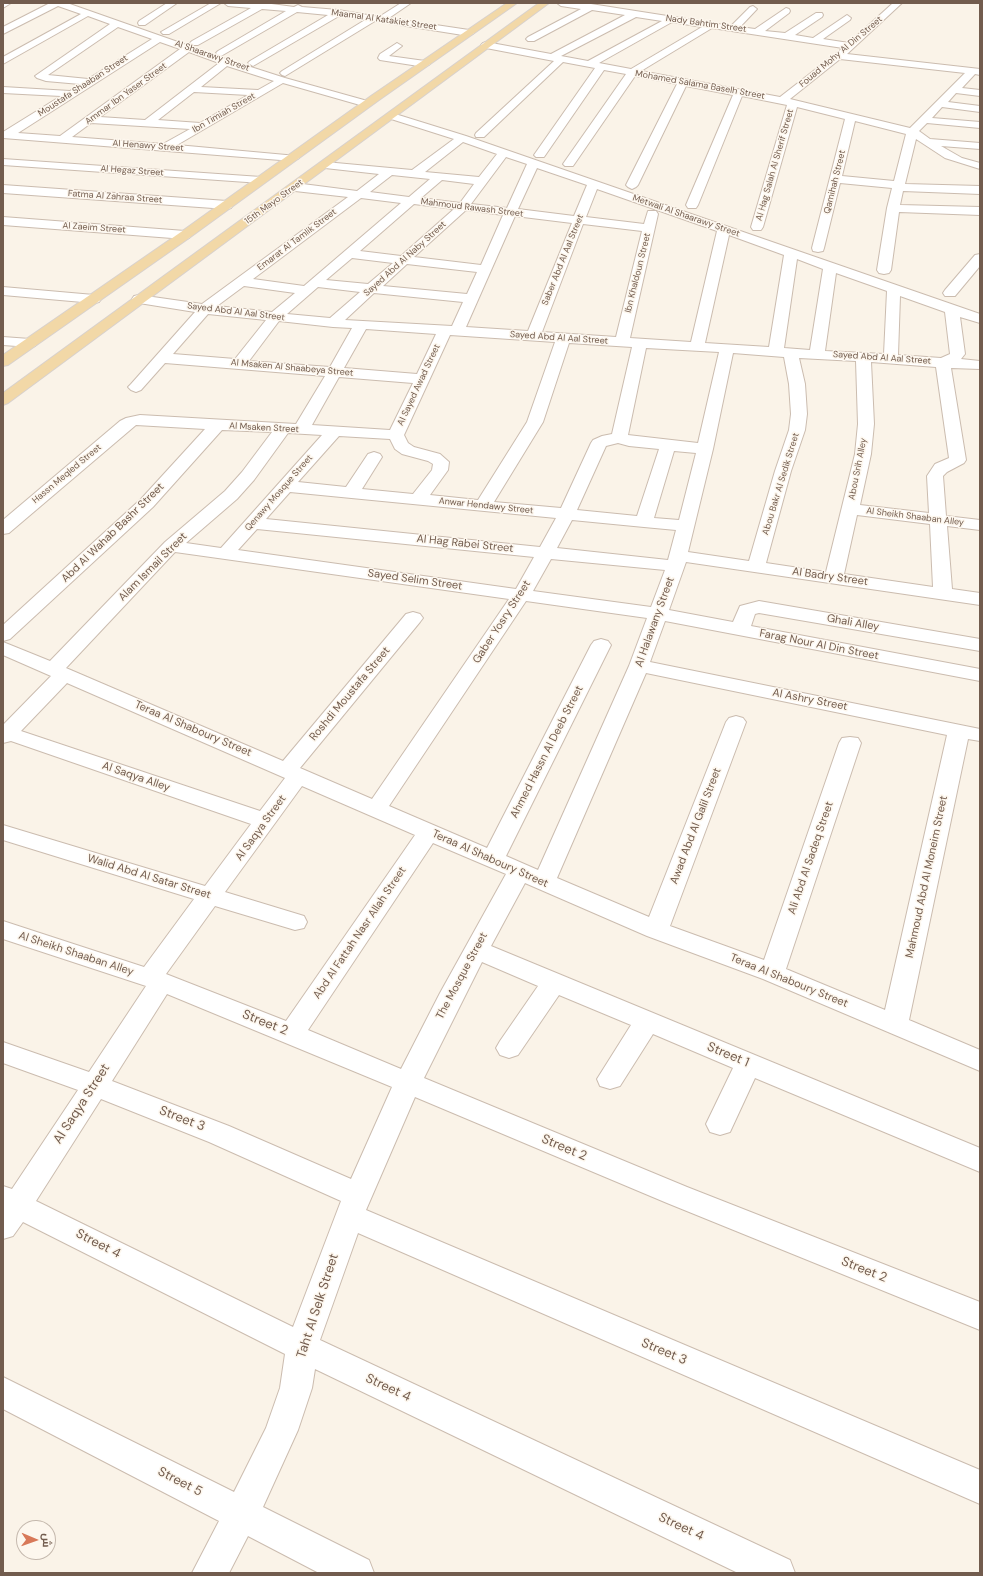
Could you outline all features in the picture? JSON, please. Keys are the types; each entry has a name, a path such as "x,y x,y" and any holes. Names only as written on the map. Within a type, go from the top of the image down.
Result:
{"main road":[{"path":"3,362 185,235 371,101 513,3"},
{"name":"15th Mayo Street","path":"3,400 139,299 325,166 544,3"}],"street":[{"path":"3,5 7,3"},
{"path":"3,31 58,3"},
{"name":"Al Shaarawy Street","path":"58,3 117,23 163,35 224,57 284,76 371,101"},
{"name":"Al Shaarawy Street","path":"82,3 142,23 163,35"},
{"path":"142,23 173,3"},
{"name":"Moustafa Shaaban Street","path":"5,135 50,108 163,35 217,3"},
{"name":"Maamal Al Katakiet Street","path":"228,3 263,4 296,10 378,19 469,33"},
{"path":"148,123 192,89 224,57 307,3"},
{"path":"378,19 407,3"},
{"name":"Nady Bahtim Street","path":"561,3 851,46"},
{"name":"Fouad Mohy Al Din Street","path":"787,102 898,3"},
{"name":"Ammar Ibn Yaser Street","path":"63,139 192,45 263,4"},
{"path":"253,63 353,7"},
{"path":"531,39 591,8"},
{"path":"734,28 753,9"},
{"path":"758,32 786,11"},
{"path":"3,61 88,13"},
{"path":"480,134 556,59 634,14"},
{"path":"787,36 819,15"},
{"path":"816,40 846,18"},
{"name":"Ibn Timiah Street","path":"166,147 259,93 284,76 378,19"},
{"path":"588,65 671,19"},
{"path":"90,82 46,78 40,76 117,23"},
{"path":"569,164 632,73 711,25"},
{"name":"Mohamed Salama Baselh Street","path":"486,45 739,92 912,132"},
{"path":"397,46 383,56 383,58 425,64"},
{"path":"838,56 976,72"},
{"name":"Al Shaarawy Street","path":"224,57 253,63 284,76"},
{"name":"Al Sayed Awad Street","path":"418,499 440,470 441,462 434,457 408,451 401,446 396,435 422,378 472,299 510,212 536,159 601,67"},
{"path":"884,270 893,208 912,132 939,104 976,72"},
{"path":"632,185 683,82"},
{"path":"192,89 259,93"},
{"path":"3,90 72,94"},
{"path":"954,90 980,93"},
{"name":"Metwali Al Shaarawy Street","path":"706,210 688,204 739,92"},
{"name":"Al Hag Salah Al Sherif Street","path":"757,227 787,102"},
{"path":"939,104 980,109"},
{"path":"34,106 50,108"},
{"name":"Metwali Al Shaarawy Street","path":"396,113 480,134 593,184 830,266 896,282 952,309 980,319"},
{"name":"Metwali Al Shaarawy Street","path":"396,113 503,153 569,164 669,198"},
{"name":"Qamihah Street","path":"818,248 851,117"},
{"path":"90,120 202,126"},
{"path":"924,120 980,125"},
{"path":"912,132 926,142 958,160 980,166"},
{"name":"Al Henawy Street","path":"5,135 293,158"},
{"path":"416,174 462,138"},
{"path":"926,142 980,146"},
{"name":"Sayed Abd Al Naby Street","path":"333,323 463,207 503,153"},
{"name":"Al Hegaz Street","path":"3,162 261,180"},
{"path":"325,166 482,181"},
{"name":"Emarat Al Tamlik Street","path":"136,387 205,309 389,172"},
{"path":"239,364 275,318 439,176"},
{"path":"836,179 899,186 980,190"},
{"name":"Saber Abd Al Aal Street","path":"533,336 593,184"},
{"name":"Mahmoud Rawash Street","path":"295,187 649,228"},
{"name":"Fatma Al Zahraa Street","path":"3,189 227,205"},
{"name":"Ibn Khaldoun Street","path":"622,342 654,205"},
{"path":"893,208 980,211"},
{"name":"Al Zaeim Street","path":"3,221 185,235"},
{"name":"Metwali Al Shaarawy Street","path":"742,222 770,232"},
{"path":"697,346 724,230"},
{"path":"804,243 832,252"},
{"name":"Abou Bakr Al Sedik Street","path":"756,567 783,471 797,430 797,384 783,352 791,253"},
{"path":"349,254 485,268"},
{"path":"965,298 946,291 980,258"},
{"name":"Metwali Al Shaarawy Street","path":"869,265 884,270 896,282"},
{"path":"817,354 830,266"},
{"path":"242,282 311,287 371,289 472,299"},
{"path":"891,359 896,282"},
{"path":"3,291 94,299"},
{"name":"Sayed Abd Al Aal Street","path":"139,299 275,318 333,323 980,365"},
{"path":"944,594 935,476 941,468 958,460 943,365 945,362 958,354 952,309"},
{"path":"301,430 361,325"},
{"path":"483,505 535,422 563,338"},
{"path":"3,341 30,343"},
{"path":"640,343 619,438 629,441 706,449"},
{"name":"Al Halawany Street","path":"544,882 639,666 678,561 706,449 727,348"},
{"name":"Abou Srih Alley","path":"834,578 863,454 866,424 863,357"},
{"name":"Al Msaken Al Shaabeya Street","path":"162,358 422,378"},
{"name":"Al Msaken Street","path":"132,421 140,420 396,435"},
{"name":"Hassn Meqled Street","path":"3,529 126,424 132,421"},
{"name":"Abd Al Wahab Bashr Street","path":"5,648 147,503 217,425"},
{"name":"Alam Ismail Street","path":"5,735 59,671 171,546 231,495 248,476 283,429"},
{"name":"Qenawy Mosque Street","path":"225,554 334,432"},
{"name":"Gaber Yosry Street","path":"376,809 522,594 567,514 599,443 608,439 619,438"},
{"path":"644,522 668,445"},
{"path":"351,492 374,457"},
{"name":"Anwar Hendawy Street","path":"285,486 686,526"},
{"name":"Al Sheikh Shaaban Alley","path":"850,509 980,525"},
{"name":"Al Hag Rabei Street","path":"253,523 545,552 678,561"},
{"name":"Sayed Selim Street","path":"171,546 658,614"},
{"name":"Al Badry Street","path":"678,561 756,567 980,599"},
{"name":"Ghali Alley","path":"740,630 747,610 759,607 980,645"},
{"name":"Farag Nour Al Din Street","path":"658,614 980,675"},
{"name":"Roshdi Moustafa Street","path":"293,773 413,618"},
{"name":"Ahmed Hassn Al Deeb Street","path":"492,860 601,645"},
{"name":"Teraa Al Shaboury Street","path":"5,648 519,872 656,930 772,973 980,1061"},
{"name":"Al Ashry Street","path":"639,666 970,732"},
{"name":"Awad Abd Al Galil Street","path":"656,930 736,722"},
{"name":"Mahmoud Abd Al Moneim Street","path":"895,1024 970,732"},
{"name":"Al Saqya Alley","path":"5,735 266,821"},
{"name":"Ali Abd Al Sadeq Street","path":"772,973 850,743"},
{"name":"Al Saqya Street","path":"8,1209 95,1085 156,979 211,896 266,821 293,773"},
{"name":"Walid Abd Al Satar Street","path":"3,832 295,922"},
{"name":"Abd Al Fattah Nasr Allah Street","path":"291,1034 429,832"},
{"name":"The Mosque Street","path":"408,1082 476,950 519,872"},
{"name":"Al Sheikh Shaaban Alley","path":"3,930 156,979"},
{"name":"Street 1","path":"476,950 980,1160"},
{"name":"Street 2","path":"156,979 408,1082 684,1198 980,1316"},
{"path":"509,1048 555,982"},
{"path":"610,1079 648,1021"},
{"name":"Street 3","path":"3,1052 95,1085 219,1134 353,1206 980,1487"},
{"path":"720,1124 749,1063"},
{"name":"Taht Al Selk Street","path":"210,1573 242,1514 282,1430 296,1388 302,1347 353,1206 408,1082"},
{"name":"Street 4","path":"8,1209 777,1573"},
{"name":"Street 5","path":"3,1392 356,1573"}]}
